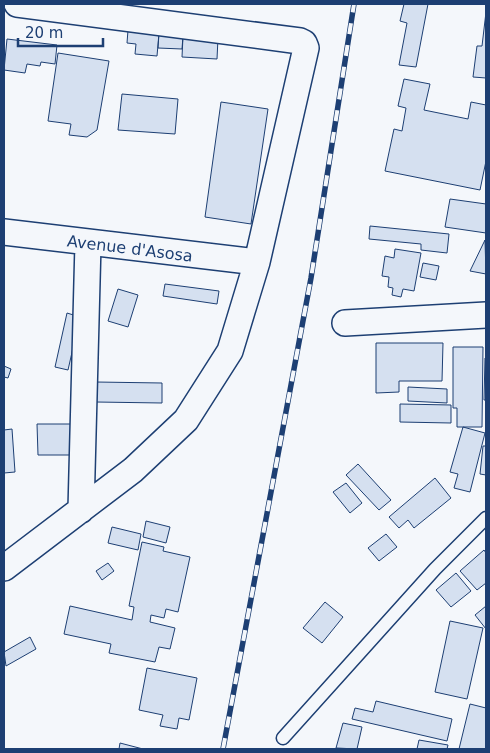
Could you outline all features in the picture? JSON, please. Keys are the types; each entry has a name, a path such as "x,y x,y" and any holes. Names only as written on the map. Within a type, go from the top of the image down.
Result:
{"street":[{"path":"4,568 134,470 186,420 230,351 257,262 306,48 304,44 17,4"},
{"name":"Avenue d'Asosa","path":"4,232 257,262"},
{"path":"81,510 88,243"},
{"path":"344,323 486,315"}],"lane":[{"path":"283,738 435,569 486,518"}],"building":[{"path":"404,4 428,4 416,67 399,65 407,23 400,21"},
{"path":"486,12 486,78 473,77 477,46 482,46"},
{"path":"128,30 159,33 157,56 135,54 136,44 127,43"},
{"path":"159,33 183,36 182,49 158,48"},
{"path":"183,36 218,38 217,59 182,57"},
{"path":"7,39 57,45 55,64 41,62 40,66 27,64 25,73 4,70"},
{"path":"58,53 109,61 97,130 87,137 69,135 71,124 48,121"},
{"path":"404,79 430,84 424,110 468,119 471,102 486,105 486,161 480,190 385,171 394,129 402,131 406,108 398,106"},
{"path":"122,94 178,99 175,134 118,130"},
{"path":"221,102 268,109 251,224 205,217"},
{"path":"450,199 486,204 486,233 445,227"},
{"path":"370,226 449,234 447,253 421,250 421,244 369,239"},
{"path":"485,240 486,274 470,271"},
{"path":"395,249 421,253 414,291 403,289 401,297 392,295 393,288 388,287 389,277 382,276 385,256 394,258"},
{"path":"423,263 439,266 436,280 420,277"},
{"path":"165,284 219,291 217,304 163,296"},
{"path":"118,289 138,295 128,327 108,321"},
{"path":"67,313 80,317 68,370 55,367"},
{"path":"376,343 443,343 442,381 399,381 399,392 376,393"},
{"path":"453,347 483,347 482,427 457,427 457,408 453,408"},
{"path":"485,358 486,400 484,400"},
{"path":"4,366 11,369 8,378 4,377"},
{"path":"96,382 162,383 162,403 96,402"},
{"path":"408,387 447,389 447,403 408,401"},
{"path":"400,404 451,405 451,423 400,422"},
{"path":"37,424 71,424 71,455 38,455"},
{"path":"463,427 485,433 470,492 454,488 458,474 450,472"},
{"path":"12,429 15,472 4,473 4,430"},
{"path":"483,446 486,446 486,475 480,474"},
{"path":"358,464 391,500 379,510 346,475"},
{"path":"435,478 451,498 414,528 408,520 399,528 389,517"},
{"path":"346,483 362,503 350,513 333,492"},
{"path":"146,521 170,527 166,543 143,537"},
{"path":"112,527 141,534 138,550 108,543"},
{"path":"386,534 397,547 379,561 368,548"},
{"path":"142,542 164,547 163,551 190,557 178,612 166,609 164,618 151,615 150,622 175,628 170,649 159,647 155,662 109,653 111,644 64,634 70,606 132,620 134,607 129,606"},
{"path":"484,550 486,553 486,583 477,590 460,571"},
{"path":"108,563 114,571 102,580 96,571"},
{"path":"456,573 471,591 451,607 436,590"},
{"path":"325,602 343,617 322,643 303,628"},
{"path":"486,606 486,629 475,615"},
{"path":"450,621 483,628 467,699 435,692"},
{"path":"30,637 36,649 6,666 4,652"},
{"path":"147,668 197,678 189,720 179,718 177,729 160,726 163,715 139,710"},
{"path":"376,701 452,719 447,741 352,719 355,708 373,712"},
{"path":"470,704 486,708 486,749 459,749"},
{"path":"343,723 362,727 357,749 336,748"},
{"path":"419,740 448,745 447,749 417,749"},
{"path":"120,743 143,749 119,749"}],"railway":[{"path":"223,749 311,278 354,4"}]}
